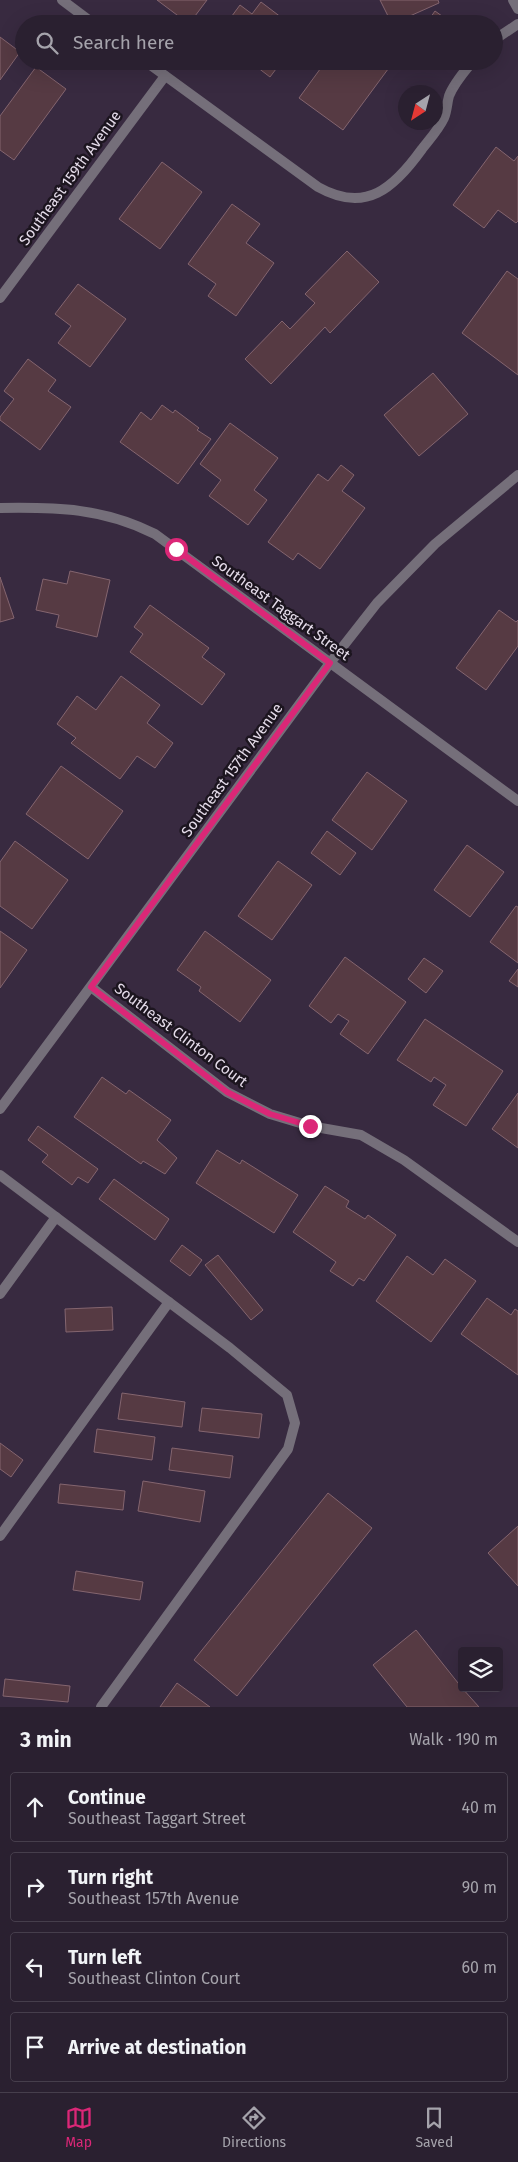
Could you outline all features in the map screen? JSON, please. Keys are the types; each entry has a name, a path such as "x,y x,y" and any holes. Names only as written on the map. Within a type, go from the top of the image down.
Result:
{"street":[{"path":"62,0 82,15"},
{"path":"512,0 518,9"},
{"path":"503,34 518,24"},
{"path":"157,70 318,188 333,196 363,198 377,194 399,178 444,119 450,95 467,70"},
{"name":"Southeast 159th Avenue","path":"0,298 165,76"},
{"name":"Southeast 157th Avenue","path":"0,1109 330,663 378,604 435,544 518,475"},
{"name":"Southeast Taggart Street","path":"0,508 48,507 101,513 138,526 176,549 518,801"},
{"name":"Southeast Clinton Court","path":"91,987 227,1092 270,1114 310,1126 361,1135 404,1160 518,1242"},
{"path":"0,1175 230,1348 287,1395 295,1423 288,1449 101,1707"},
{"path":"0,1294 56,1217"},
{"path":"0,1536 169,1302"}],"building":[{"path":"157,0 207,0 196,15 177,15"},
{"path":"380,0 438,0 439,3 412,15 388,15"},
{"path":"261,2 278,15 233,15 240,5 252,14"},
{"path":"435,11 441,15 432,15"},
{"path":"0,37 15,48 15,59 0,80"},
{"path":"34,70 40,70 66,89 14,160 0,150 0,116"},
{"path":"261,70 275,70 270,77"},
{"path":"319,70 387,70 343,130 299,98"},
{"path":"496,147 514,161 518,156 518,221 516,223 498,210 484,228 453,205"},
{"path":"162,162 202,192 160,249 119,219"},
{"path":"232,204 260,224 246,243 274,263 236,316 208,296 216,284 188,264"},
{"path":"347,251 379,282 330,333 325,327 271,384 245,359 282,321 290,329 315,303 305,294"},
{"path":"507,271 518,279 518,375 462,333"},
{"path":"78,284 126,319 90,367 58,343 71,326 55,314"},
{"path":"28,359 56,380 48,391 71,407 40,450 0,420 0,417 14,399 4,391"},
{"path":"433,373 468,414 419,456 384,415"},
{"path":"162,405 173,413 175,410 199,428 197,430 211,439 178,484 120,442 141,412 151,420"},
{"path":"230,423 278,458 254,490 267,500 248,525 209,496 221,480 200,464"},
{"path":"341,465 354,475 342,491 365,508 320,569 298,553 293,560 268,542 318,474 328,481"},
{"path":"70,571 110,580 97,637 56,627 59,615 36,610 43,579 67,584"},
{"path":"0,577 14,618 0,622"},
{"path":"150,605 209,648 202,657 225,674 202,705 130,652 143,634 134,627"},
{"path":"499,610 516,622 518,620 518,646 486,690 456,668"},
{"path":"121,676 160,705 147,723 173,743 155,768 137,756 120,779 71,743 76,738 57,724 77,696 96,710"},
{"path":"61,766 123,811 88,859 26,814"},
{"path":"367,772 407,801 372,850 332,820"},
{"path":"327,831 356,853 340,875 311,853"},
{"path":"15,841 68,880 32,929 0,906 0,862"},
{"path":"467,845 504,872 470,917 434,890"},
{"path":"278,861 312,885 272,940 238,916"},
{"path":"516,906 518,907 518,963 490,942"},
{"path":"0,931 27,950 0,988"},
{"path":"205,931 271,980 240,1022 199,991 201,987 177,970"},
{"path":"345,957 406,1002 368,1054 340,1034 349,1021 338,1014 331,1023 309,1006"},
{"path":"424,958 443,971 426,993 408,979"},
{"path":"518,969 518,987 509,981"},
{"path":"425,1019 503,1071 466,1126 433,1105 446,1085 434,1077 431,1082 397,1060"},
{"path":"102,1077 126,1094 129,1090 171,1120 157,1140 177,1158 165,1174 143,1161 141,1164 74,1117"},
{"path":"518,1093 518,1148 492,1129"},
{"path":"38,1126 98,1169 88,1183 78,1177 72,1185 42,1162 48,1155 28,1140"},
{"path":"217,1150 240,1164 242,1160 298,1195 274,1233 196,1183"},
{"path":"114,1179 169,1219 155,1240 99,1199"},
{"path":"325,1186 349,1201 346,1207 365,1219 368,1215 396,1235 364,1281 359,1278 353,1286 330,1271 336,1262 293,1232"},
{"path":"182,1245 202,1260 190,1276 170,1261"},
{"path":"218,1255 263,1310 251,1320 205,1265"},
{"path":"407,1256 433,1275 445,1259 476,1281 431,1342 376,1301"},
{"path":"487,1298 511,1315 515,1309 518,1311 518,1375 461,1334"},
{"path":"112,1307 113,1330 66,1332 65,1309"},
{"path":"122,1393 185,1402 182,1427 118,1419"},
{"path":"202,1408 262,1414 259,1438 199,1431"},
{"path":"97,1429 155,1437 152,1460 94,1452"},
{"path":"0,1443 23,1460 11,1477 0,1469"},
{"path":"172,1448 233,1456 230,1478 169,1470"},
{"path":"143,1481 205,1491 200,1522 138,1511"},
{"path":"60,1484 125,1491 123,1510 58,1503"},
{"path":"328,1493 372,1528 237,1696 194,1660"},
{"path":"518,1526 518,1586 488,1553"},
{"path":"76,1571 143,1582 140,1600 73,1590"},
{"path":"416,1630 458,1683 458,1692 466,1692 479,1707 407,1707 373,1665"},
{"path":"5,1679 70,1686 68,1702 3,1696"},
{"path":"177,1683 210,1707 160,1707"}],"route":[{"path":"176,549 330,663 91,987 227,1092 270,1114 310,1126"}]}
